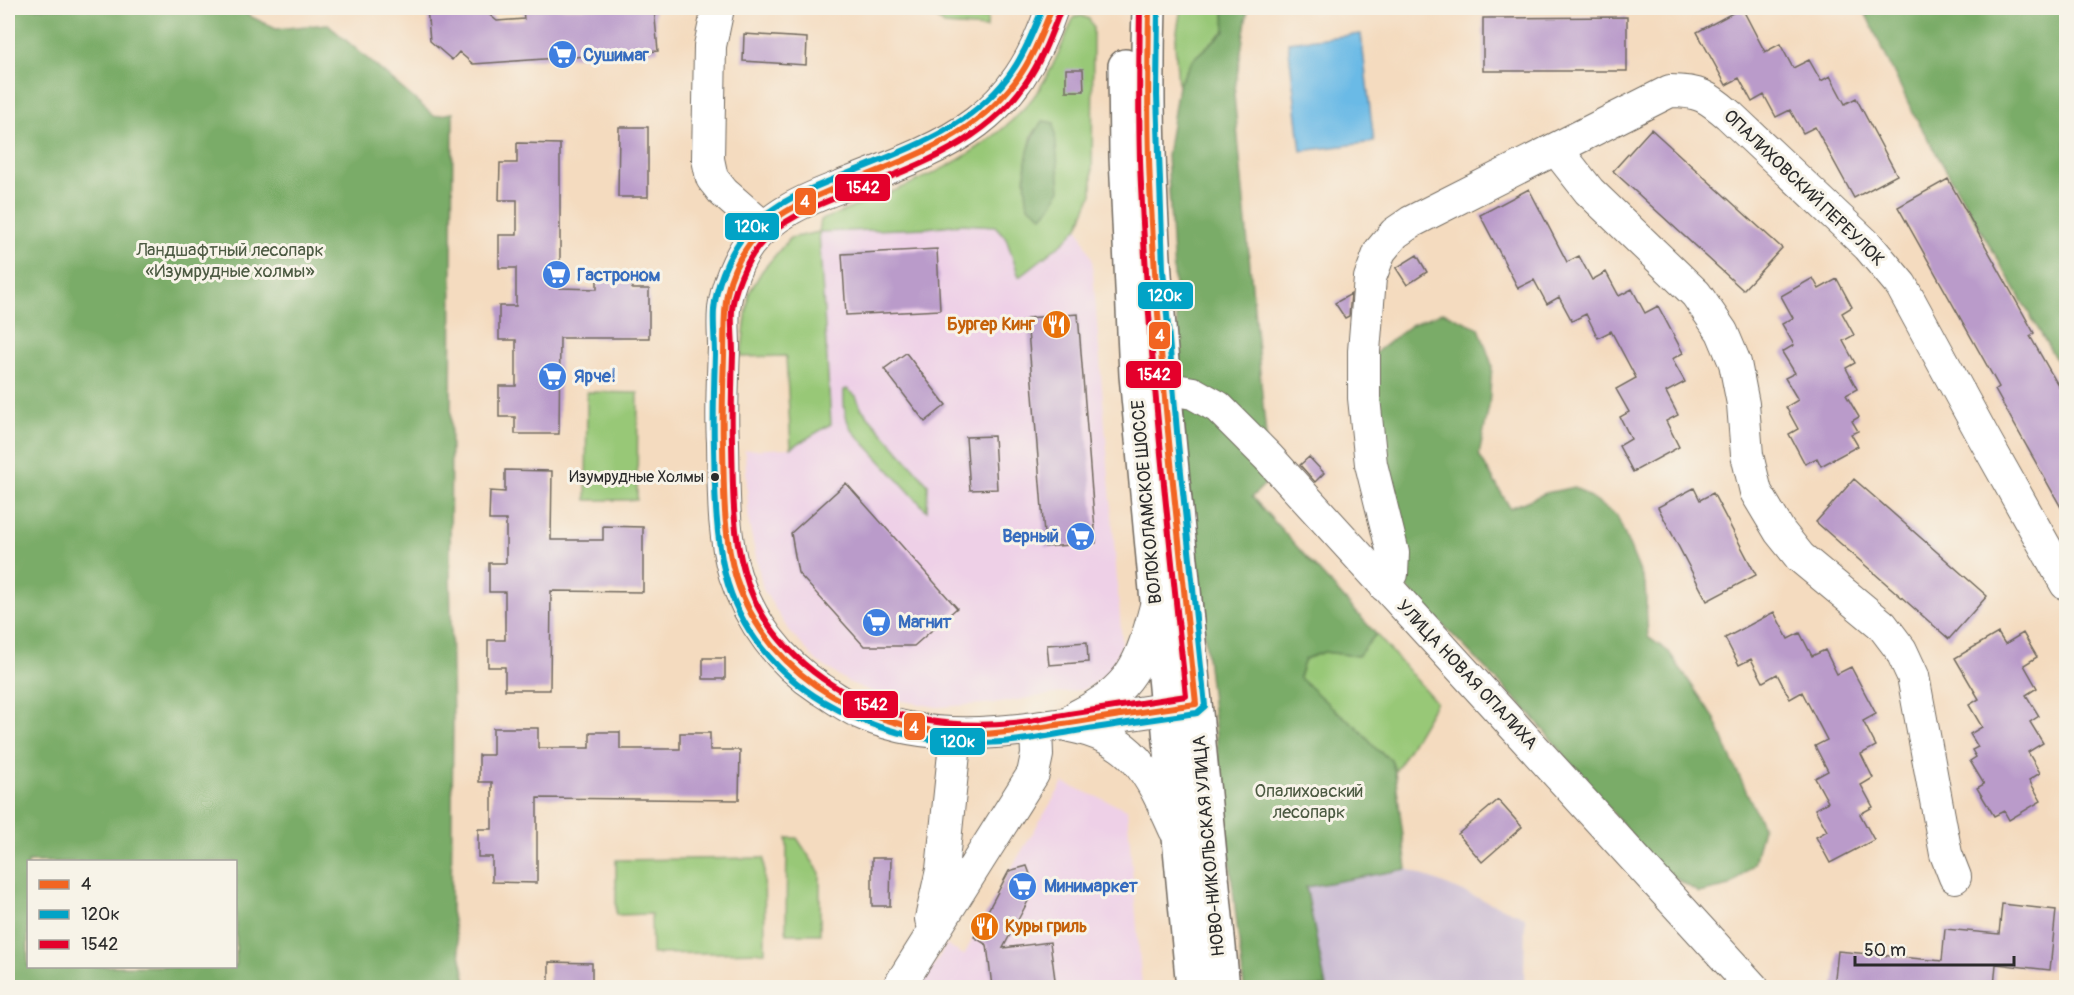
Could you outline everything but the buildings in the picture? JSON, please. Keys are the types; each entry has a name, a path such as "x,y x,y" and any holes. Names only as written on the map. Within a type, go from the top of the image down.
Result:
{"main road":[{"name":"ВОЛОКОЛАМСКОЕ ШОССЕ","path":"1127,8 1126,156 1136,375 1156,605 1181,706"},
{"name":"ВОЛОКОЛАМСКОЕ ШОССЕ","path":"1149,8 1147,80 1154,253 1164,388 1181,706"},
{"name":"НОВО-НИКОЛЬСКАЯ УЛИЦА","path":"1181,706 1178,836 1193,987"},
{"name":"НОВО-НИКОЛЬСКАЯ УЛИЦА","path":"1181,706 1223,987"}],"street":[{"path":"718,8 710,46 708,159 712,178 723,192 764,228"},
{"path":"1052,8 1033,56 1014,85 996,106 974,125 927,153 802,202 787,210 764,228 748,245 736,267 724,303 723,445 726,523 735,574 748,606 767,641 804,678 864,715 895,725 956,734 1008,732 1181,706"},
{"name":"ОПАЛИХОВСКИЙ ПЕРЕУЛОК","path":"1385,586 1392,574 1392,553 1371,464 1364,398 1364,351 1370,278 1380,251 1395,233 1411,222 1670,91 1692,91 1712,100 1868,246 1901,285 2067,584"},
{"path":"1556,149 1589,191 1696,294 1722,332 1735,363 1743,404 1747,455 1756,492 1780,532 1800,557 1882,625 1901,650 1913,676 1946,854 1955,877"},
{"name":"УЛИЦА НОВАЯ ОПАЛИХА","path":"1164,388 1193,393 1218,407 1268,456 1753,987"},
{"path":"898,987 1033,774 1037,755 1048,727 1098,704 1124,684 1137,665 1148,639 1156,605"},
{"path":"1048,727 1103,735 1123,747 1141,765 1155,785 1178,836"},
{"path":"923,946 935,906 942,870 956,734"}],"shaded area":[{"path":"961,224 996,226 1006,238 1019,277 1065,241 1078,227 1092,259 1122,644 1108,674 1085,689 999,703 937,707 887,698 848,682 817,661 789,631 763,589 749,524 745,450 791,448 831,424 819,232 926,228"},
{"path":"1063,783 1127,809 1142,987 920,988 946,945 964,955 1009,872"},
{"path":"1407,869 1525,917 1524,987 1326,987 1306,887"}],"green space":[{"name":"Ландшафтный лесопарк «Изумрудные холмы»","path":"8,8 234,8 276,29 327,24 434,116 453,113 450,569 453,723 451,911 467,987 8,987"},
{"path":"927,8 988,8 987,28 944,25"},
{"path":"1181,8 1221,8 1224,10 1225,30 1192,60 1178,86 1175,43"},
{"name":"Опалиховский лесопарк","path":"1221,8 1248,8 1234,95 1270,479 1252,497 1376,634 1358,656 1324,652 1305,659 1299,677 1356,726 1377,750 1391,760 1395,772 1407,869 1306,887 1326,987 1244,987 1185,460 1167,156 1178,86 1192,60 1225,31 1224,10"},
{"path":"1863,8 2066,8 2066,377 1914,115"},
{"path":"1082,16 1089,19 1093,27 1092,194 1078,227 1065,241 1019,277 1006,238 995,226 961,224 926,228 819,232 821,220 904,187 957,161 982,145 1006,126 1035,95 1054,63 1074,17","holes":["1043,121 1054,123 1025,169 1032,135"]},
{"path":"1043,121 1054,123 1060,189 1053,204 1042,216 1028,206 1025,173 1028,151"},
{"path":"819,232 831,424 791,448 786,356 741,357 749,293 762,271 790,238"},
{"path":"1443,312 1479,328 1492,365 1489,406 1479,455 1510,508 1546,493 1575,487 1617,516 1645,584 1648,637 1669,652 1715,719 1763,827 1754,864 1730,886 1699,893 1658,867 1531,715 1407,588 1400,546 1380,460 1371,356 1411,325"},
{"path":"847,389 856,396 861,408 928,484 927,511 851,429 844,406 844,390"},
{"path":"587,392 638,393 637,500 586,500"},
{"path":"1376,634 1436,702 1395,772 1391,759 1377,750 1356,726 1299,678 1305,659 1324,652 1358,656"},
{"path":"787,838 797,838 820,873 820,934 786,934"},
{"path":"764,858 765,952 652,954 651,914 616,915 616,860"}],"water":[{"path":"1361,34 1374,142 1301,151 1288,42"}],"transit line":[{"name":"120к","path":"1043,8 1019,61 1008,77 970,114 925,141 803,192 780,204 760,219 750,228 732,254 723,272 715,301 714,423 717,526 725,574 740,614 762,648 790,677 822,701 859,719 898,732 939,740 980,743 1014,741 1197,713 1205,706 1163,269 1157,95 1158,8"},
{"name":"4","path":"1052,8 1027,65 997,103 976,120 931,148 808,200 775,219 756,236 739,260 726,299 723,411 725,512 736,578 752,615 774,647 801,674 832,696 866,713 903,725 942,732 981,734 1026,730 1196,704 1158,315 1148,141 1149,8"},
{"name":"1542","path":"1060,11 1031,76 1009,104 990,122 970,137 925,162 814,207 789,220 758,247 741,277 733,302 734,507 740,555 748,585 760,611 784,644 804,664 827,681 851,696 876,707 929,721 985,725 1014,723 1186,696 1160,441 1144,249 1139,141 1140,8"}],"place":[{"name":"Сушимаг","path":"562,55"},
{"name":"Гастроном","path":"556,275"},
{"name":"Бургер Кинг","path":"1056,324"},
{"name":"Ярче!","path":"553,376"},
{"name":"Изумрудные Холмы","path":"715,477"},
{"name":"Верный","path":"1080,536"},
{"name":"Магнит","path":"877,622"},
{"name":"Минимаркет","path":"1023,886"},
{"name":"Куры гриль","path":"984,926"}]}
